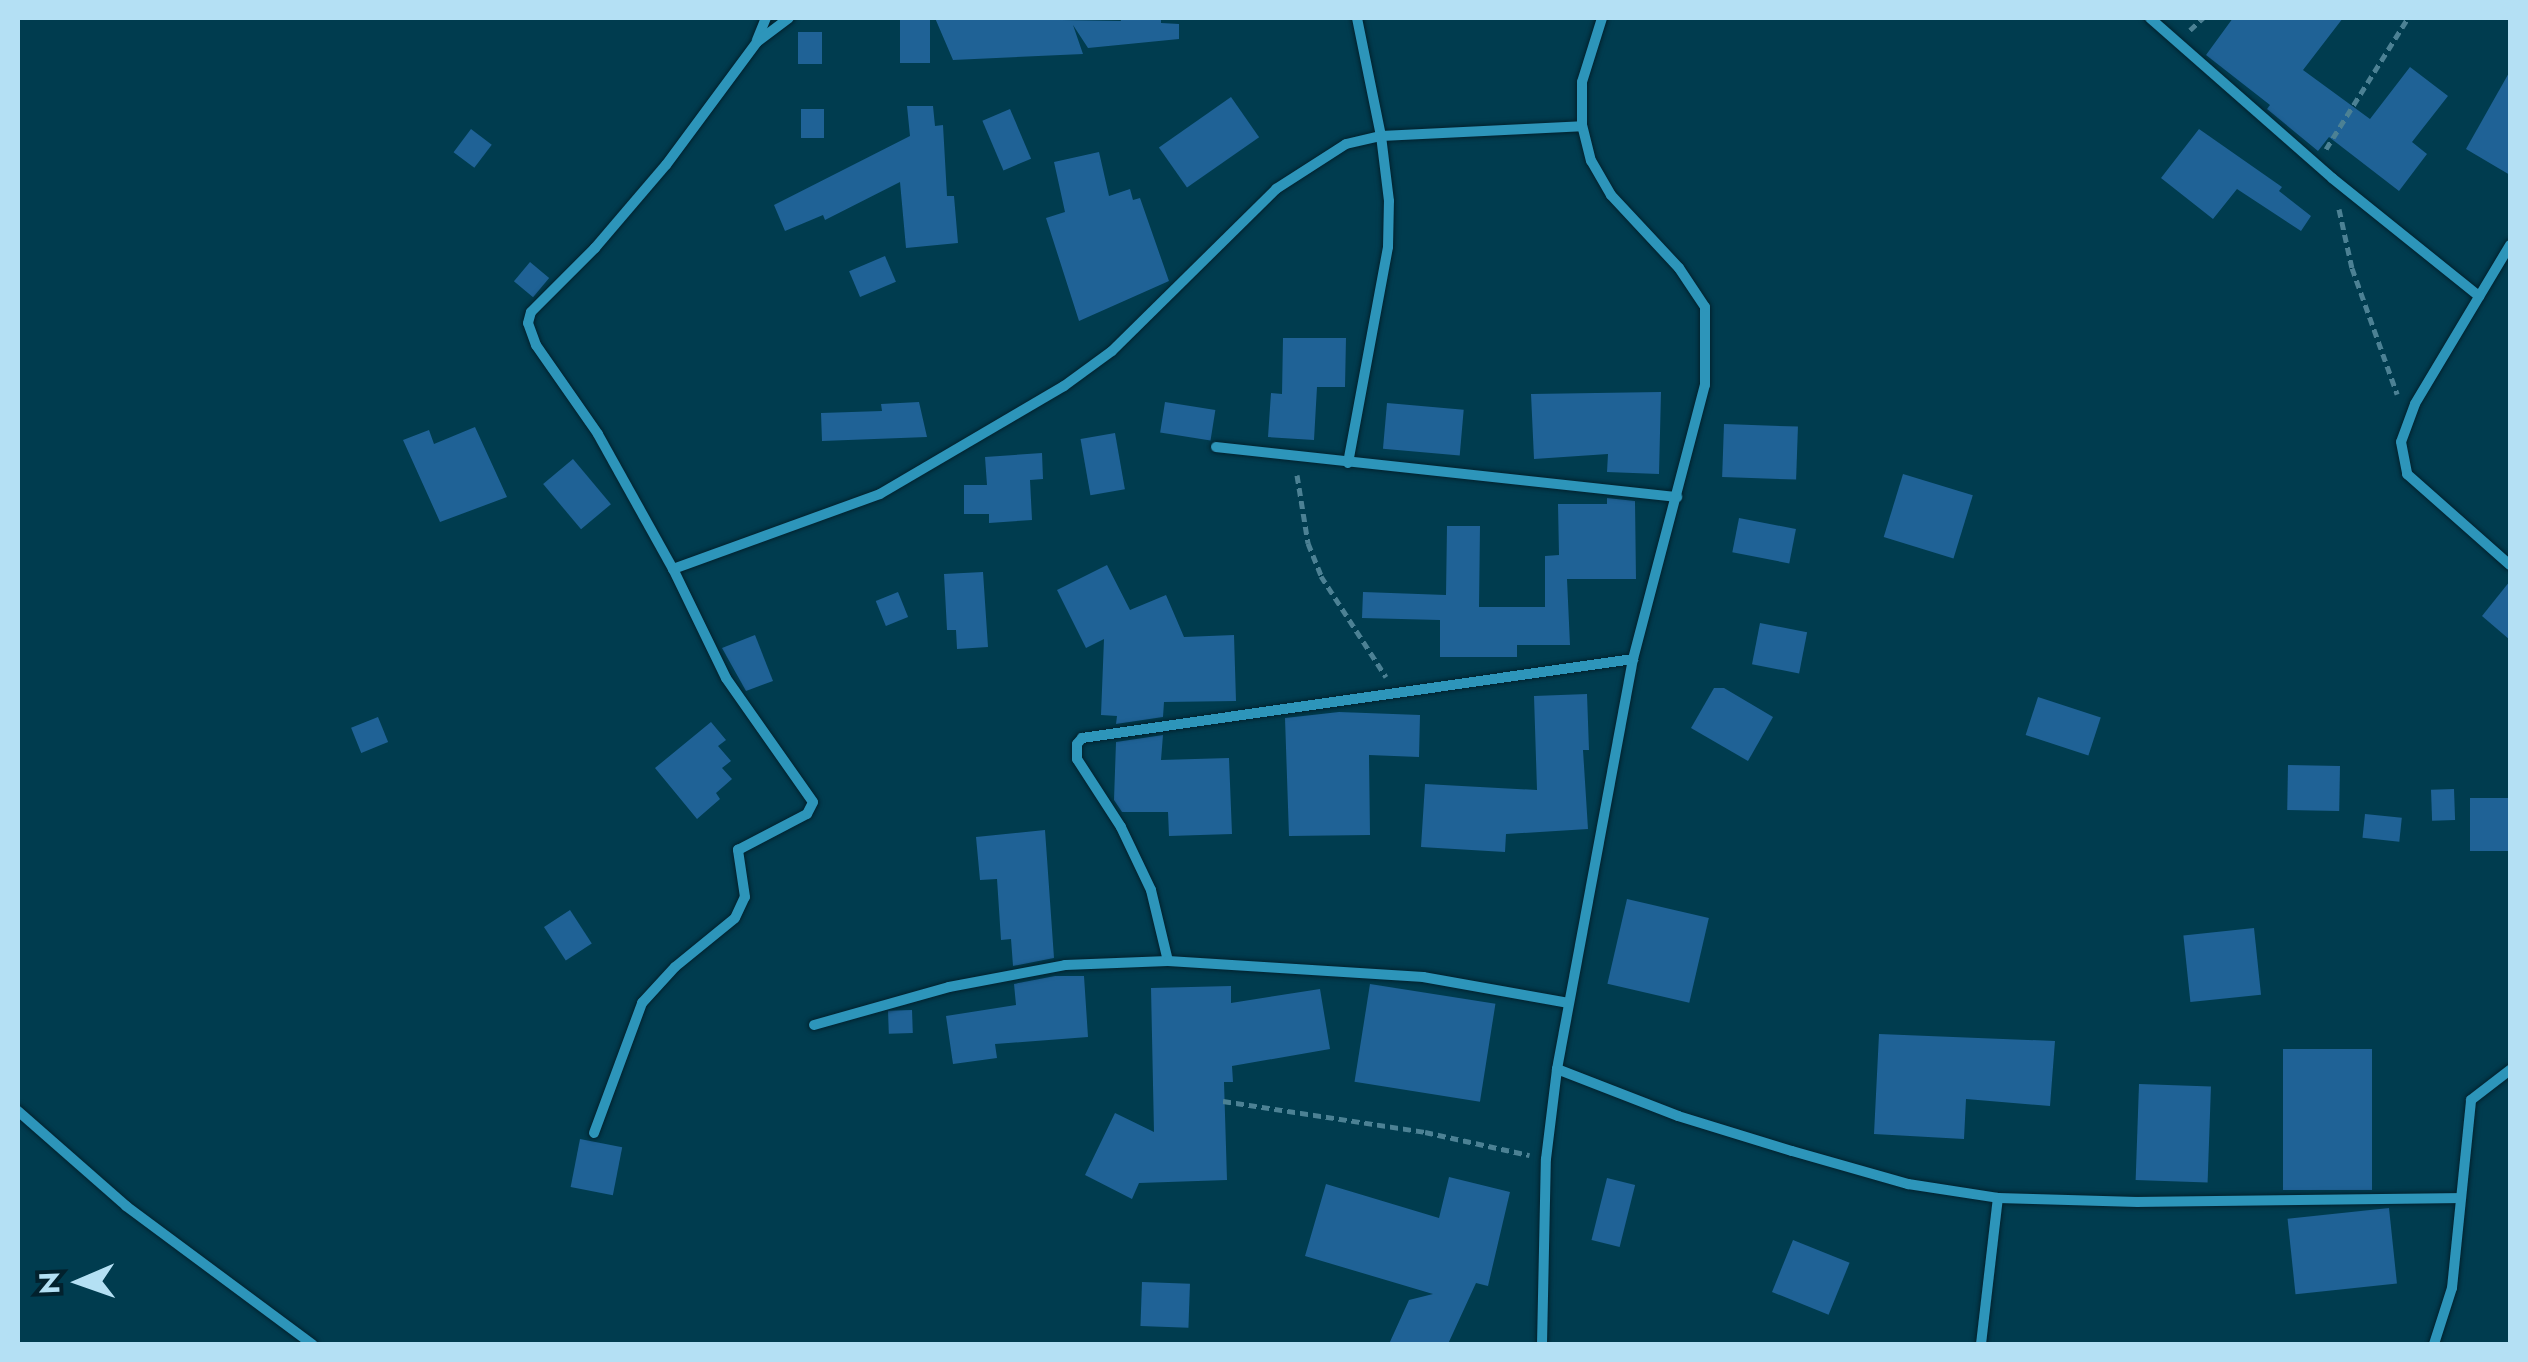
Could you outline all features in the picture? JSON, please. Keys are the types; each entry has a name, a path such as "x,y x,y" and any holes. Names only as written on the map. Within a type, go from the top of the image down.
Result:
{"street":[{"path":"594,1134 642,1003 675,967 735,918 745,898 738,850 813,810 807,793 726,678 673,570 598,434 536,345 528,322 531,312 595,248 666,166 757,42 766,18"},
{"path":"757,42 790,18"},
{"path":"1348,463 1386,266 1389,201 1382,136 1357,18"},
{"path":"1545,1342 1546,1159 1557,1069 1633,659 1704,385 1706,307 1679,268 1611,195 1591,162 1582,126 1582,82 1602,18"},
{"path":"2150,18 2332,178 2479,296"},
{"path":"673,570 880,494 1014,417 1112,351 1276,189 1320,157 1346,144 1382,136 1582,126"},
{"path":"2510,245 2405,426 2401,442 2407,474 2510,566"},
{"path":"1216,447 1676,498"},
{"path":"1168,961 1151,890 1121,826 1077,759 1077,744 1082,738 1633,659"},
{"path":"814,1025 949,988 1065,965 1168,961 1388,974 1569,1003"},
{"path":"2434,1344 2452,1288 2471,1100 2508,1070 2510,1057"},
{"path":"1557,1069 1678,1116 1792,1151 1908,1184 1998,1198 2156,1202 2460,1198"},
{"path":"18,1111 126,1206 312,1344"},
{"path":"1981,1344 1998,1198"}],"path":[{"path":"2316,164 2408,18"},
{"path":"2332,178 2352,268 2405,426"},
{"path":"1295,456 1304,527 1321,576 1396,692"},
{"path":"1223,1101 1425,1132 1546,1159"}],"building":[{"path":"900,18 930,18 930,63 900,63"},
{"path":"935,18 1161,18 1161,23 1179,24 1179,39 1088,48 1073,25 1083,54 953,60"},
{"path":"2233,18 2343,18 2303,70 2370,119 2410,67 2448,96 2412,142 2427,154 2399,191 2329,137 2318,151 2267,109 2270,105 2206,55"},
{"path":"798,32 822,32 822,64 798,64"},
{"path":"2510,71 2510,175 2466,149"},
{"path":"1231,97 1259,137 1187,188 1159,147"},
{"path":"907,106 933,106 935,126 943,125 947,196 954,196 958,243 906,248 900,182 825,220 823,215 785,231 774,205 910,136"},
{"path":"801,109 824,109 824,138 801,138"},
{"path":"1010,109 1031,159 1003,170 982,121"},
{"path":"471,129 492,145 474,168 454,152"},
{"path":"2199,129 2282,187 2279,191 2311,216 2301,231 2237,189 2213,219 2161,178"},
{"path":"1099,152 1109,196 1130,189 1133,200 1140,198 1169,281 1079,321 1046,218 1065,212 1054,162"},
{"path":"885,256 896,282 860,297 849,271"},
{"path":"530,262 549,278 533,297 514,281"},
{"path":"1283,338 1346,338 1345,387 1317,387 1314,440 1268,437 1271,393 1282,394"},
{"path":"1661,392 1659,474 1607,472 1608,454 1534,459 1531,394"},
{"path":"919,402 927,437 822,441 821,413 882,411 881,404"},
{"path":"1165,402 1215,410 1211,441 1160,433"},
{"path":"1387,403 1464,410 1460,456 1383,449"},
{"path":"1724,424 1798,427 1796,480 1722,477"},
{"path":"475,427 507,497 440,522 403,440 429,430 434,444"},
{"path":"1115,433 1125,489 1090,495 1081,439"},
{"path":"1042,453 1043,479 1030,480 1032,520 989,523 989,514 964,514 964,485 987,485 985,457"},
{"path":"573,459 611,504 581,529 543,484"},
{"path":"1903,474 1973,495 1954,558 1884,537"},
{"path":"1607,498 1635,501 1636,579 1567,579 1570,645 1517,645 1517,657 1440,657 1440,620 1362,618 1363,592 1446,595 1447,526 1480,526 1479,607 1545,607 1545,556 1559,555 1558,504 1607,504"},
{"path":"1739,518 1796,529 1789,563 1732,552"},
{"path":"1107,565 1130,610 1166,595 1184,637 1234,635 1236,701 1164,702 1163,717 1116,724 1117,716 1101,715 1104,639 1086,648 1057,590"},
{"path":"983,572 988,647 957,649 956,630 947,630 944,574"},
{"path":"2510,581 2510,640 2482,616"},
{"path":"898,592 908,617 886,626 876,601"},
{"path":"1760,623 1807,632 1799,673 1752,664"},
{"path":"755,635 773,681 746,691 722,648"},
{"path":"1714,688 1724,688 1773,717 1748,761 1691,728"},
{"path":"1587,694 1589,750 1583,750 1588,829 1506,834 1505,852 1421,847 1425,784 1537,790 1534,696"},
{"path":"2038,697 2101,717 2088,755 2026,735"},
{"path":"1339,712 1420,715 1419,757 1369,755 1370,835 1289,836 1285,718"},
{"path":"378,717 388,742 361,753 351,728"},
{"path":"711,722 726,740 718,746 731,761 722,768 732,779 716,793 720,799 697,819 655,768"},
{"path":"1163,735 1161,760 1229,758 1232,834 1169,836 1168,812 1122,812 1114,800 1116,742"},
{"path":"2288,765 2340,766 2339,811 2287,810"},
{"path":"2454,789 2455,820 2432,821 2431,790"},
{"path":"2470,798 2510,798 2510,851 2470,851"},
{"path":"2365,814 2402,818 2399,842 2362,838"},
{"path":"1045,830 1054,958 1013,966 1011,939 1001,940 997,879 980,880 976,837"},
{"path":"1627,899 1709,918 1689,1003 1607,984"},
{"path":"570,910 592,944 566,960 544,927"},
{"path":"2254,928 2261,995 2190,1002 2183,935"},
{"path":"1055,976 1084,976 1088,1037 995,1044 997,1058 953,1064 946,1016 1016,1005 1014,984"},
{"path":"1370,984 1495,1004 1480,1102 1355,1082"},
{"path":"1231,986 1231,1003 1320,989 1330,1049 1232,1066 1233,1082 1224,1082 1227,1180 1139,1183 1132,1199 1085,1175 1115,1113 1154,1132 1151,988"},
{"path":"912,1010 913,1033 889,1034 888,1011"},
{"path":"1879,1034 2055,1041 2050,1106 1966,1099 1964,1139 1874,1134"},
{"path":"2283,1049 2372,1049 2372,1190 2283,1190"},
{"path":"2139,1084 2211,1087 2208,1182 2136,1180"},
{"path":"580,1139 622,1147 613,1195 571,1187"},
{"path":"1449,1177 1510,1192 1488,1286 1476,1283 1448,1344 1389,1344 1409,1300 1433,1294 1305,1256 1326,1184 1439,1218"},
{"path":"1607,1178 1635,1185 1620,1247 1592,1240"},
{"path":"2389,1208 2397,1284 2296,1294 2288,1219"},
{"path":"1793,1240 1850,1263 1829,1315 1772,1292"},
{"path":"1142,1282 1190,1284 1188,1328 1140,1326"}]}
